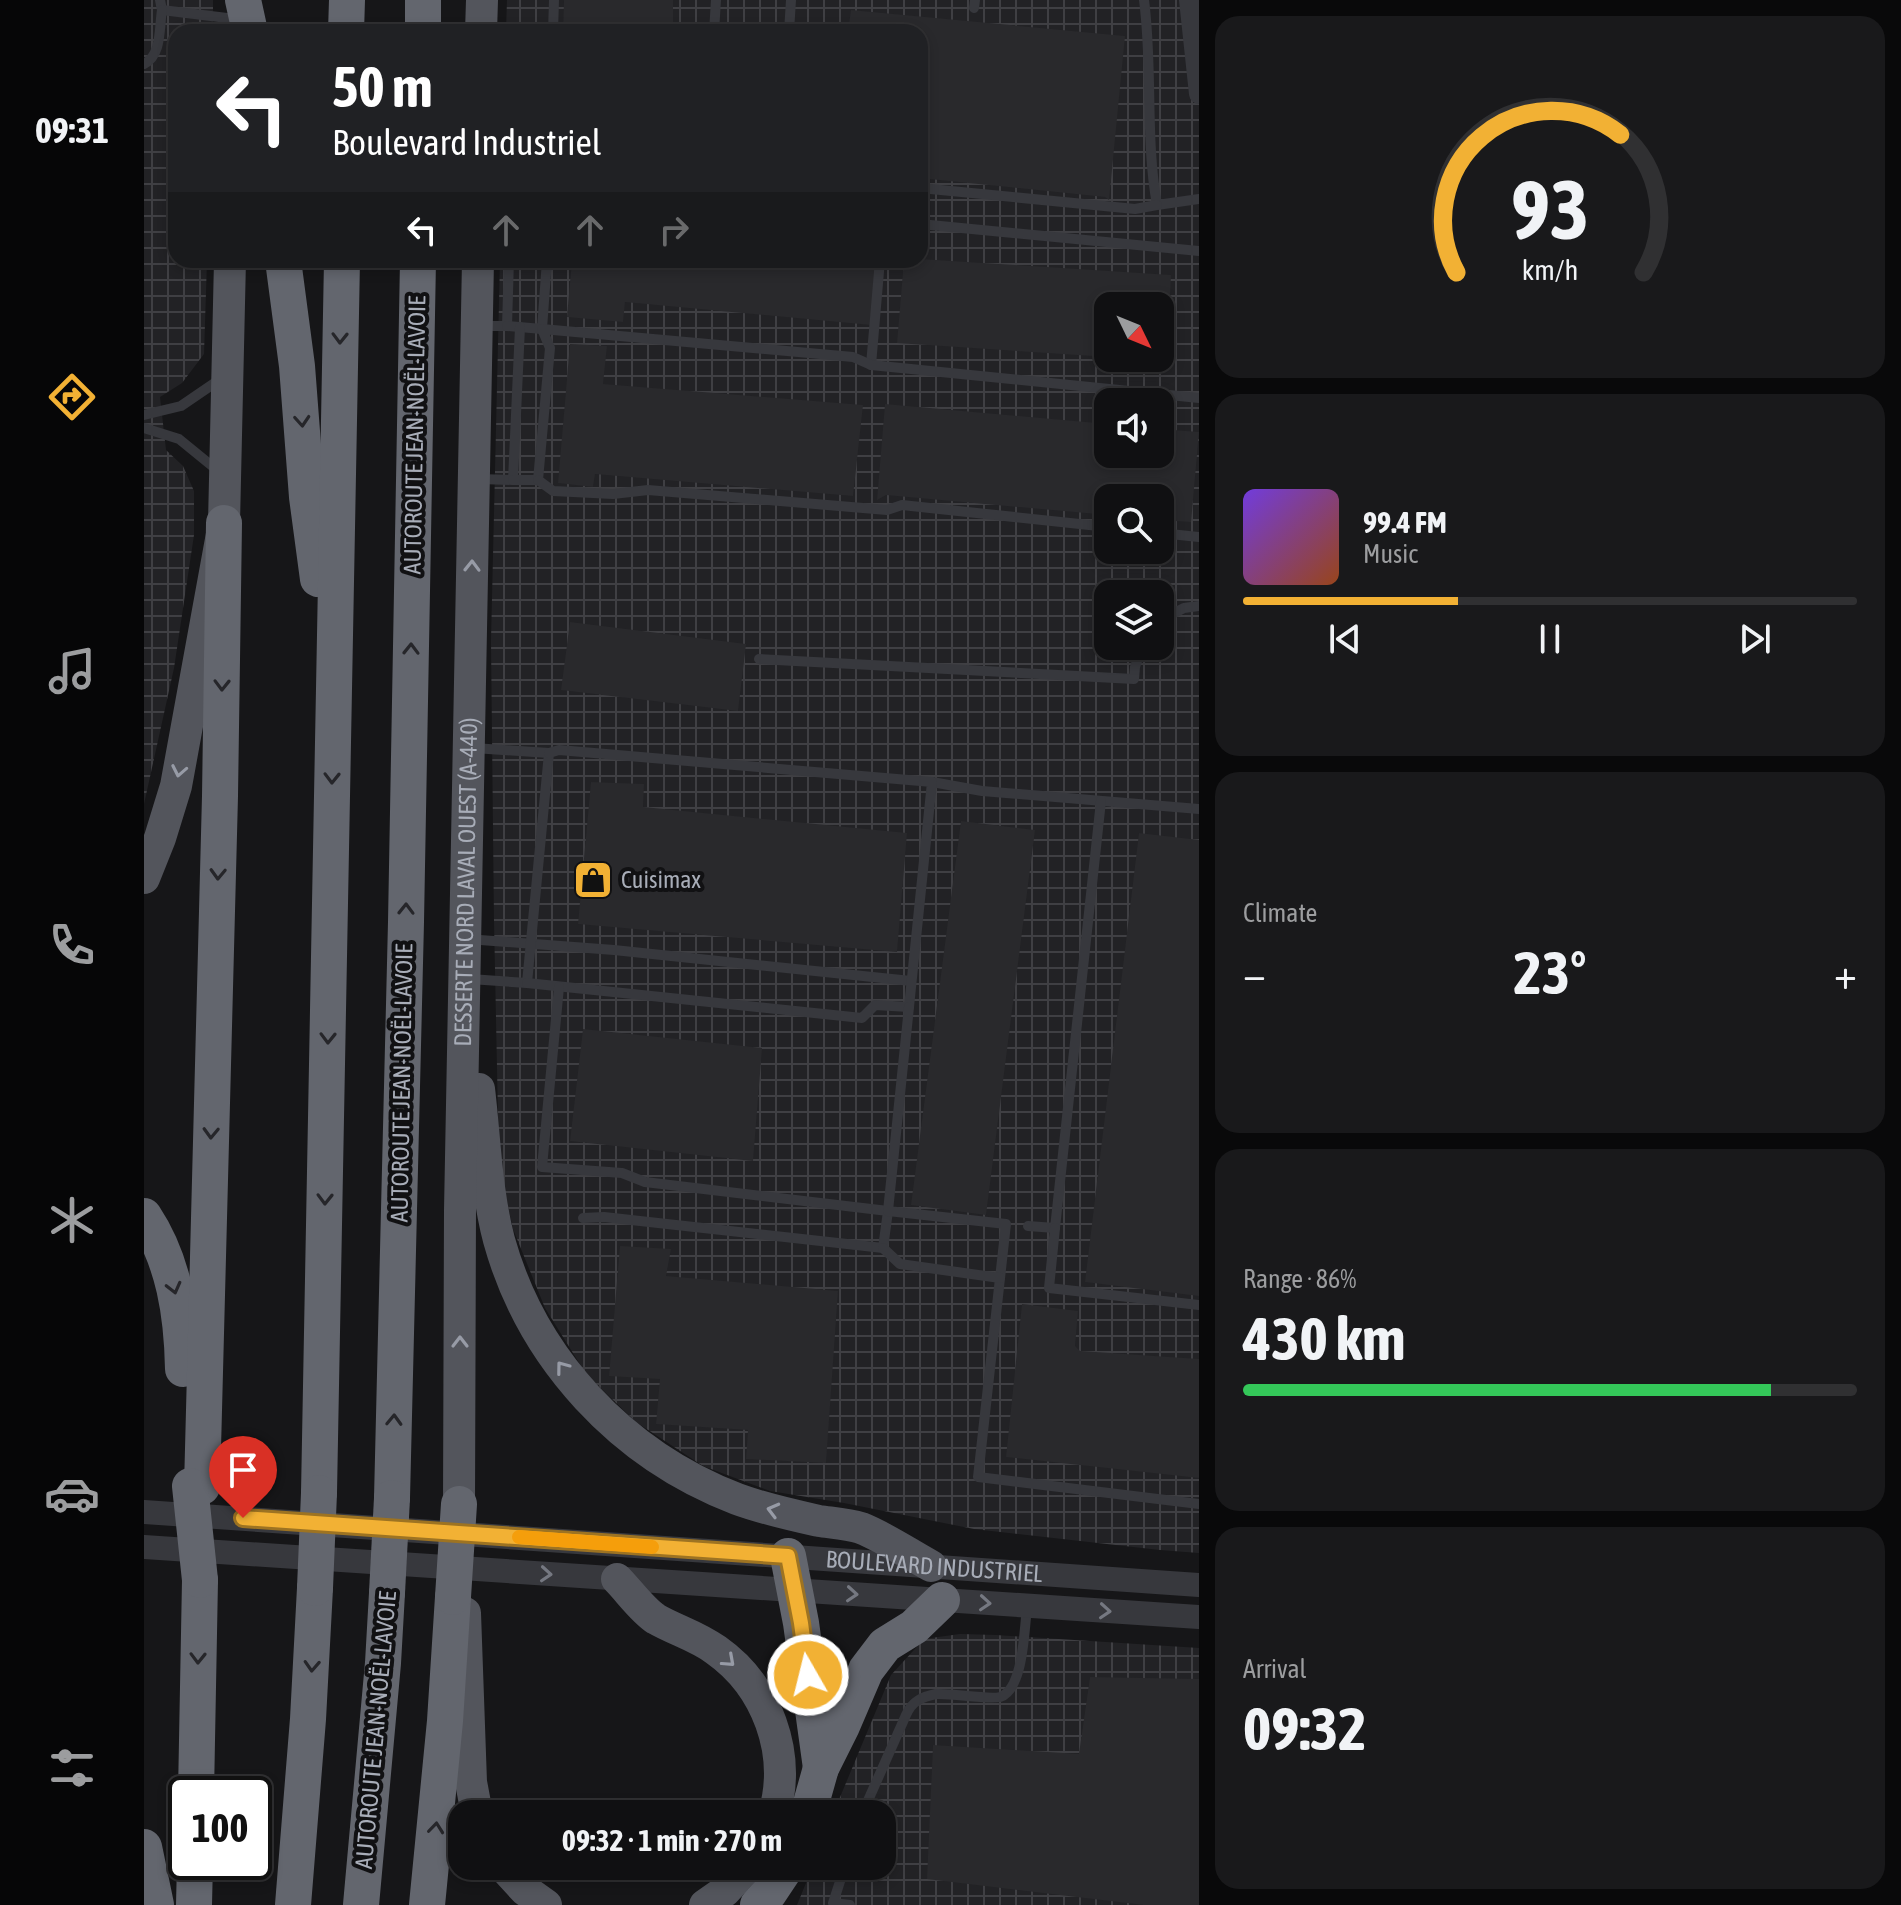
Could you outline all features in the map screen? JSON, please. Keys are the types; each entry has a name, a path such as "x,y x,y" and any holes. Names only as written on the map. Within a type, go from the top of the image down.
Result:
{"highway":[{"path":"346,24 347,0"},
{"path":"423,0 423,24"},
{"path":"284,268 297,366 307,497 334,700"},
{"path":"293,1905 306,1749 319,1493 342,268"},
{"name":"AUTOROUTE JEAN-NOËL-LAVOIE","path":"361,1905 383,1663 392,1498 418,268"},
{"path":"196,1776 200,1580 196,1486 220,796 224,523"},
{"path":"144,1216 168,1265 180,1317 183,1415 196,1486"},
{"path":"427,1905 459,1597 459,1504"},
{"path":"791,1573 821,1768"},
{"path":"812,1800 821,1768 874,1656 893,1639 914,1627 936,1583"},
{"path":"144,1847 156,1905"},
{"path":"194,1905 195,1880"},
{"path":"758,1905 778,1880"}],"main road":[{"path":"481,24 482,0"},
{"path":"144,878 176,786 224,523 230,268"},
{"name":"DESSERTE NORD LAVAL OUEST (A-440)","path":"459,1504 460,1210 473,479 492,326 480,268"},
{"path":"465,964 488,1179 499,1238 523,1304 566,1373 625,1434 697,1482 759,1506 861,1528 936,1583"},
{"path":"617,1579 654,1618 718,1651 739,1669 755,1690 768,1712 777,1750 780,1779 776,1800"},
{"path":"459,1597 474,1800"},
{"path":"516,1880 546,1905"},
{"path":"705,1905 735,1880"}],"street":[{"path":"1189,0 1199,94"},
{"name":"BOULEVARD INDUSTRIEL","path":"144,1512 791,1573 936,1583 1199,1585"},
{"name":"BOULEVARD INDUSTRIEL","path":"144,1547 617,1579 791,1573 936,1583 1028,1606 1199,1617"}],"lane":[{"path":"553,24 554,0"},
{"path":"714,24 716,0"},
{"path":"790,24 791,0"},
{"path":"1144,0 1149,40 1149,120 1157,205"},
{"path":"144,64 151,60 156,50 161,5 239,17"},
{"path":"928,189 1135,209 1199,199"},
{"path":"928,225 1199,251"},
{"path":"507,268 492,326 853,357 871,365 1199,398"},
{"path":"538,480 550,348 542,329 546,268"},
{"path":"871,365 879,268"},
{"path":"513,480 520,327"},
{"path":"144,415 181,406 227,374"},
{"path":"144,428 171,435 187,444 225,478"},
{"path":"473,479 538,480 553,491 613,494 648,490 887,510 902,505 1094,526"},
{"path":"1174,534 1199,537"},
{"path":"1174,613 1199,606"},
{"path":"759,659 1134,679 1137,660"},
{"path":"468,747 549,753 559,750 1199,809"},
{"path":"527,983 549,753"},
{"path":"883,1248 932,782"},
{"path":"1101,801 1049,1288 1199,1305"},
{"path":"465,964 531,943 911,981"},
{"path":"465,964 527,983 862,1018 875,1005 909,1007"},
{"path":"559,987 542,1167 622,1173 645,1182 1006,1224 978,1477 1199,1504"},
{"path":"583,1218 604,1217 883,1248 900,1264 1000,1278"},
{"path":"1028,1226 1055,1228"},
{"path":"868,1800 914,1702 936,1694 999,1697 1010,1689 1018,1676 1028,1606"},
{"path":"840,1880 833,1903 850,1905"}],"shaded area":[{"path":"144,0 213,0 213,24 168,24 168,268 207,268 204,354 182,383 160,397 166,450 183,466 194,491 194,535 174,668 144,804"},
{"path":"507,0 1199,0 1199,1553 974,1529 770,1491 703,1466 636,1422 586,1374 545,1308 513,1229 499,1165 491,641 500,268 928,268 928,24 506,24"},
{"path":"960,1634 996,1635 1199,1648 1199,1905 797,1905 807,1880 896,1880 896,1800 839,1800 891,1675 924,1639"}],"building":[{"path":"564,0 673,0 673,24 563,24"},
{"path":"851,10 1125,36 1109,200 1105,197 928,179 928,24 849,24"},
{"path":"928,260 1171,275 1170,292 1094,292 1094,356 897,343 903,268 928,268"},
{"path":"571,268 876,268 871,325 625,302 623,322 567,317"},
{"path":"570,344 607,346 603,384 863,405 853,496 595,474 593,487 558,483"},
{"path":"885,404 1094,423 1094,468 1174,468 1174,430 1199,432 1191,522 1174,521 1174,484 1094,484 1094,514 886,495 877,500"},
{"path":"570,622 746,644 738,711 561,690"},
{"path":"591,782 644,784 643,807 907,833 897,952 578,924"},
{"path":"961,821 1035,830 986,1215 911,1205"},
{"path":"1139,833 1199,840 1199,1296 1085,1282"},
{"path":"583,1029 762,1048 753,1161 570,1141"},
{"path":"620,1246 671,1249 666,1276 838,1291 826,1463 746,1459 748,1430 656,1424 660,1379 609,1376"},
{"path":"1022,1304 1078,1311 1075,1346 1080,1351 1199,1359 1199,1478 1006,1457"},
{"path":"1090,1677 1199,1679 1199,1905 1144,1905 927,1879 933,1745 1079,1754"}],"slow traffic":[{"path":"519,1537 652,1547"}],"place":[{"name":"Cuisimax","path":"593,880"}],"route":[{"path":"243,1518 788,1556 808,1675"}]}
